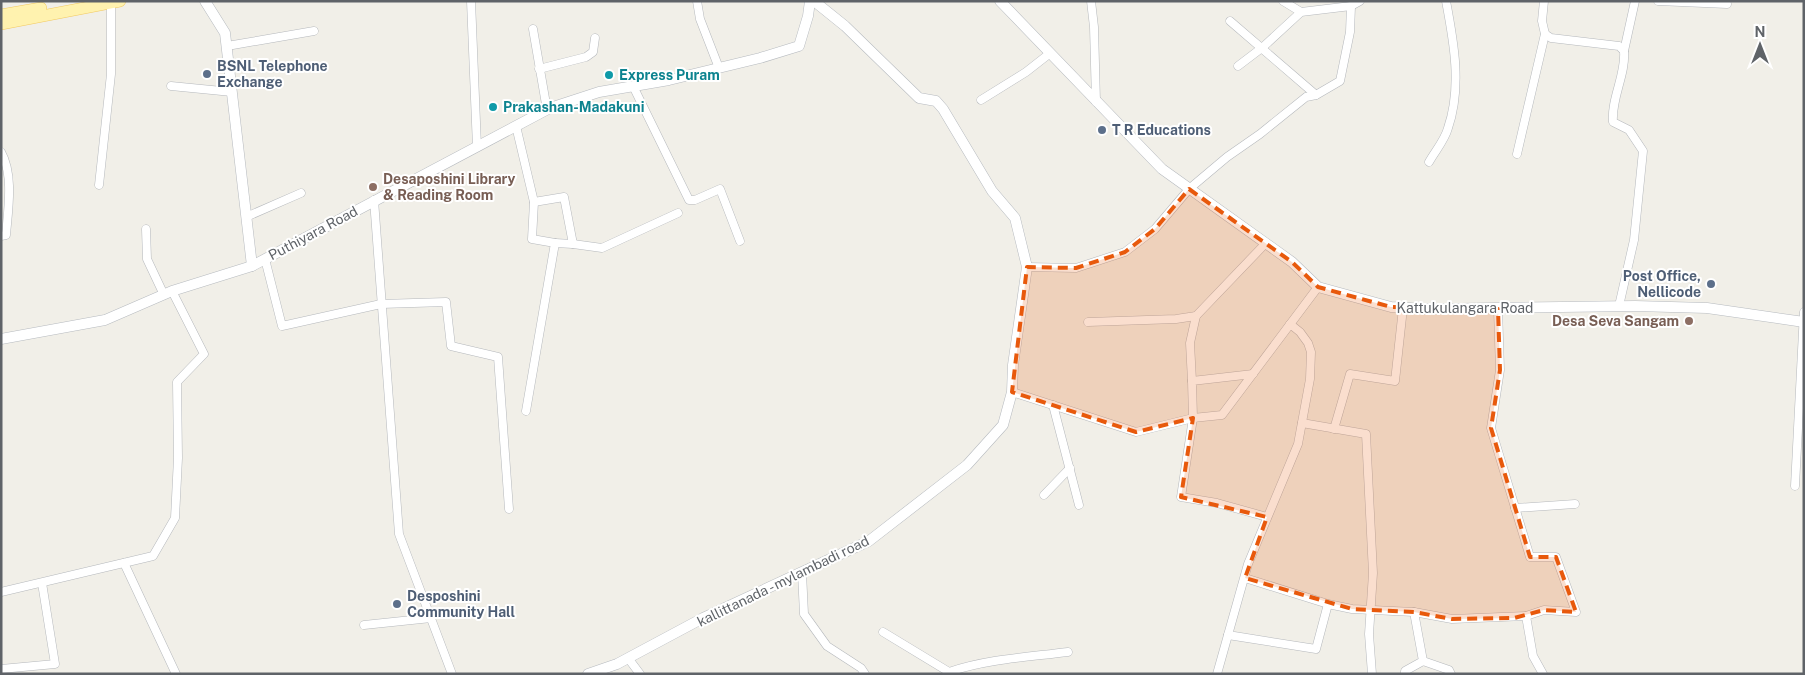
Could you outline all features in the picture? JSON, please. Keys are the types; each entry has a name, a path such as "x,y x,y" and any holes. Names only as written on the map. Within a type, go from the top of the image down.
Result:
{"main road":[{"path":"1,15 72,1"},
{"path":"1,24 114,2"}],"street":[{"path":"205,1 220,22 227,46 252,266"},
{"path":"471,1 477,147"},
{"path":"697,1 700,19 719,68"},
{"name":"Puthiyara Road","path":"1,339 105,320 168,293 252,266 547,110 599,92 719,68 799,46 808,16 810,1"},
{"name":"kallittanada - mylambadi road","path":"588,674 628,658 703,618 870,541 967,465 1003,425 1012,392 1012,365 1027,267 1015,218 992,191 944,109 936,101 919,98 845,26 814,1"},
{"name":"Kattukulangara Road","path":"1000,1 1049,54 1162,169 1264,245 1292,262 1318,286 1391,307 1403,308 1498,309 1619,306 1708,308 1803,319"},
{"path":"1091,1 1094,27 1096,102"},
{"path":"1283,1 1301,12"},
{"path":"1238,66 1263,48 1301,12 1351,6 1360,1"},
{"path":"1429,162 1448,130 1455,104 1456,73 1446,1"},
{"path":"1517,154 1545,34 1542,21 1544,1"},
{"path":"1619,306 1634,240 1643,151 1629,130 1613,122 1613,109 1625,62 1624,51 1635,1"},
{"path":"1658,1 1727,4"},
{"path":"98,185 110,93 114,2"},
{"path":"1027,267 1076,268 1125,252 1155,229 1189,189 1227,157 1260,134 1306,97 1316,94 1340,81 1350,32 1351,6"},
{"path":"1230,21 1316,94"},
{"path":"533,29 547,110"},
{"path":"227,46 314,31"},
{"path":"1545,34 1551,38 1619,46 1624,51"},
{"path":"539,69 573,62 586,56 595,48 595,38"},
{"path":"981,100 1026,72 1049,54"},
{"path":"171,86 232,92"},
{"path":"633,86 689,200 695,200 720,189 740,240"},
{"path":"516,126 534,202 532,239 602,248 678,212"},
{"path":"1,152 7,162 8,199 6,236 1,236"},
{"path":"246,216 301,193"},
{"path":"534,202 564,197 573,244"},
{"path":"374,200 399,534 452,674"},
{"path":"1,592 153,556 175,518 178,458 178,382 204,354 147,260 146,229"},
{"path":"526,411 555,243"},
{"path":"1264,245 1196,316 1190,343 1193,418 1180,497 1217,503 1267,517"},
{"path":"265,259 282,326 381,304 446,302 452,346 498,357 509,509"},
{"path":"1012,392 1136,432 1193,418 1222,415 1318,286"},
{"path":"1334,429 1350,374 1395,381 1403,308"},
{"path":"1245,578 1328,604 1372,610 1414,612 1452,619 1526,616 1544,610 1576,612 1556,557 1530,557 1491,428 1500,370 1498,309"},
{"path":"1088,322 1176,319 1196,316"},
{"path":"1796,486 1803,319"},
{"path":"1217,674 1248,564 1298,444 1310,379 1311,352 1304,337 1290,324"},
{"path":"1192,381 1253,374"},
{"path":"1053,405 1079,505"},
{"path":"1302,423 1366,434 1373,572 1369,634 1372,674"},
{"path":"1044,495 1070,468"},
{"path":"1515,508 1575,504"},
{"path":"124,563 176,674"},
{"path":"802,572 804,614 827,646 860,668 865,674"},
{"path":"1,669 55,664 42,583"},
{"path":"1228,635 1316,649 1328,604"},
{"path":"1414,612 1423,661"},
{"path":"1526,616 1533,656 1543,674"},
{"path":"364,625 431,618"},
{"path":"883,632 948,673 965,667 999,661 1068,652"},
{"path":"628,658 640,674"},
{"path":"1405,674 1405,671 1423,661 1449,670 1450,674"}],"highlighted area":[{"path":"1189,189 1292,262 1318,287 1391,307 1498,309 1500,370 1491,428 1530,557 1556,557 1576,612 1544,610 1514,618 1452,619 1414,612 1352,609 1245,578 1267,517 1181,497 1193,418 1136,432 1012,392 1027,267 1076,268 1125,252 1155,229"}],"place":[{"name":"BSNL Telephone Exchange","path":"207,74"},
{"name":"Express Puram","path":"609,75"},
{"name":"Prakashan-Madakuni","path":"493,107"},
{"name":"T R Educations","path":"1102,130"},
{"name":"Desaposhini Library & Reading Room","path":"373,187"},
{"name":"Post Office, Nellicode","path":"1711,284"},
{"name":"Desa Seva Sangam","path":"1689,321"},
{"name":"Desposhini Community Hall","path":"397,604"}]}
